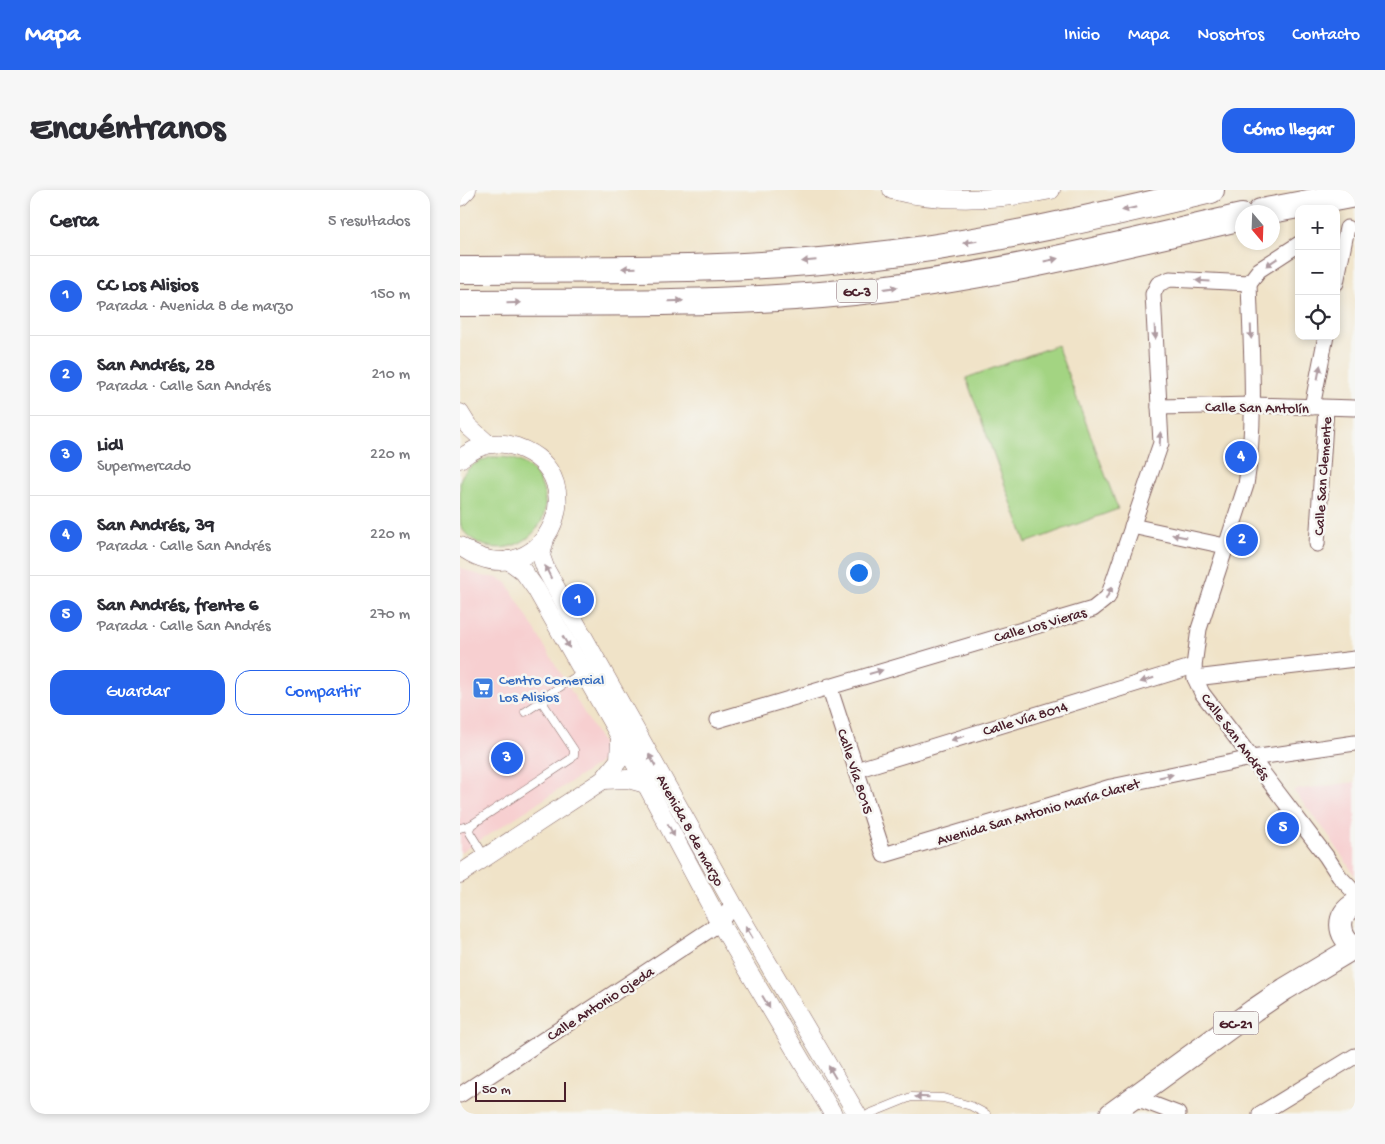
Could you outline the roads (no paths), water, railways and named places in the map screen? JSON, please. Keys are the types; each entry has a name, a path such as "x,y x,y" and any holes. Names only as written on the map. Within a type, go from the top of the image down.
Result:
{"highway":[{"name":"GC-3","path":"463,270 776,264 877,256 975,242 1106,215 1210,190"},
{"path":"1280,208 1355,194"},
{"name":"GC-3","path":"462,303 773,298 888,288 986,274 1235,219"}],"main road":[{"name":"GC-21","path":"1111,1114 1254,1010 1355,947 1348,943 1346,917"},
{"name":"GC-21","path":"1320,968 1334,948 1346,917"}],"street":[{"path":"460,197 467,190"},
{"path":"892,190 925,196 997,198 1051,190"},
{"path":"1340,261 1346,229"},
{"path":"1194,672 1199,629 1246,485 1253,405 1249,283 1259,270 1295,247"},
{"name":"Calle Los Vieras","path":"718,720 1093,609 1108,597 1161,443 1153,294 1158,284 1170,279 1249,283"},
{"name":"Calle San Clemente","path":"1317,544 1319,407 1326,340"},
{"name":"Calle San Antolín","path":"1159,407 1253,405 1355,408"},
{"path":"460,413 468,426 488,444"},
{"path":"460,459 471,450 488,444 509,444 528,451 544,464 551,475 558,501 555,522 545,539 522,557 508,560 489,560 472,555 460,546"},
{"path":"1132,526 1225,546"},
{"name":"Avenida 8 de marzo","path":"545,539 541,556 546,570 733,904 857,1114"},
{"name":"Avenida 8 de marzo","path":"508,560 523,571 536,589 620,736 720,923 833,1114"},
{"name":"Calle Vía 8014","path":"856,770 1194,672 1355,659"},
{"name":"Calle San Andrés","path":"1194,672 1202,693 1326,856 1339,876 1355,893"},
{"name":"Calle Vía 8015","path":"829,686 884,856"},
{"path":"460,874 603,780 619,760 620,736"},
{"name":"Avenida San Antonio María Claret","path":"884,856 1111,788 1252,758 1355,742"},
{"path":"603,780 628,779 646,784"},
{"name":"Calle San Andrés","path":"1339,876 1346,917"},
{"name":"Calle Antonio Ojeda","path":"460,1095 720,923 733,904"},
{"path":"1260,1114 1355,1056"},
{"path":"1155,1082 1158,1105"},
{"path":"1132,1099 1158,1105 1178,1114"}],"lane":[{"path":"525,712 583,672"},
{"path":"460,828 471,825 571,759 574,755 571,746 544,705 545,699"},
{"path":"470,834 471,825"},
{"path":"460,828 470,834 485,857"},
{"path":"869,1114 911,1097 943,1098 971,1106 986,1114"}],"place":[{"name":"San Andrés, 39","path":"1241,457"},
{"name":"San Andrés, 28","path":"1242,540"},
{"name":"CC Los Alisios","path":"578,600"},
{"name":"Centro Comercial Los Alisios","path":"483,688"},
{"name":"Lidl","path":"507,758"},
{"name":"San Andrés, frente 6","path":"1283,828"}]}
